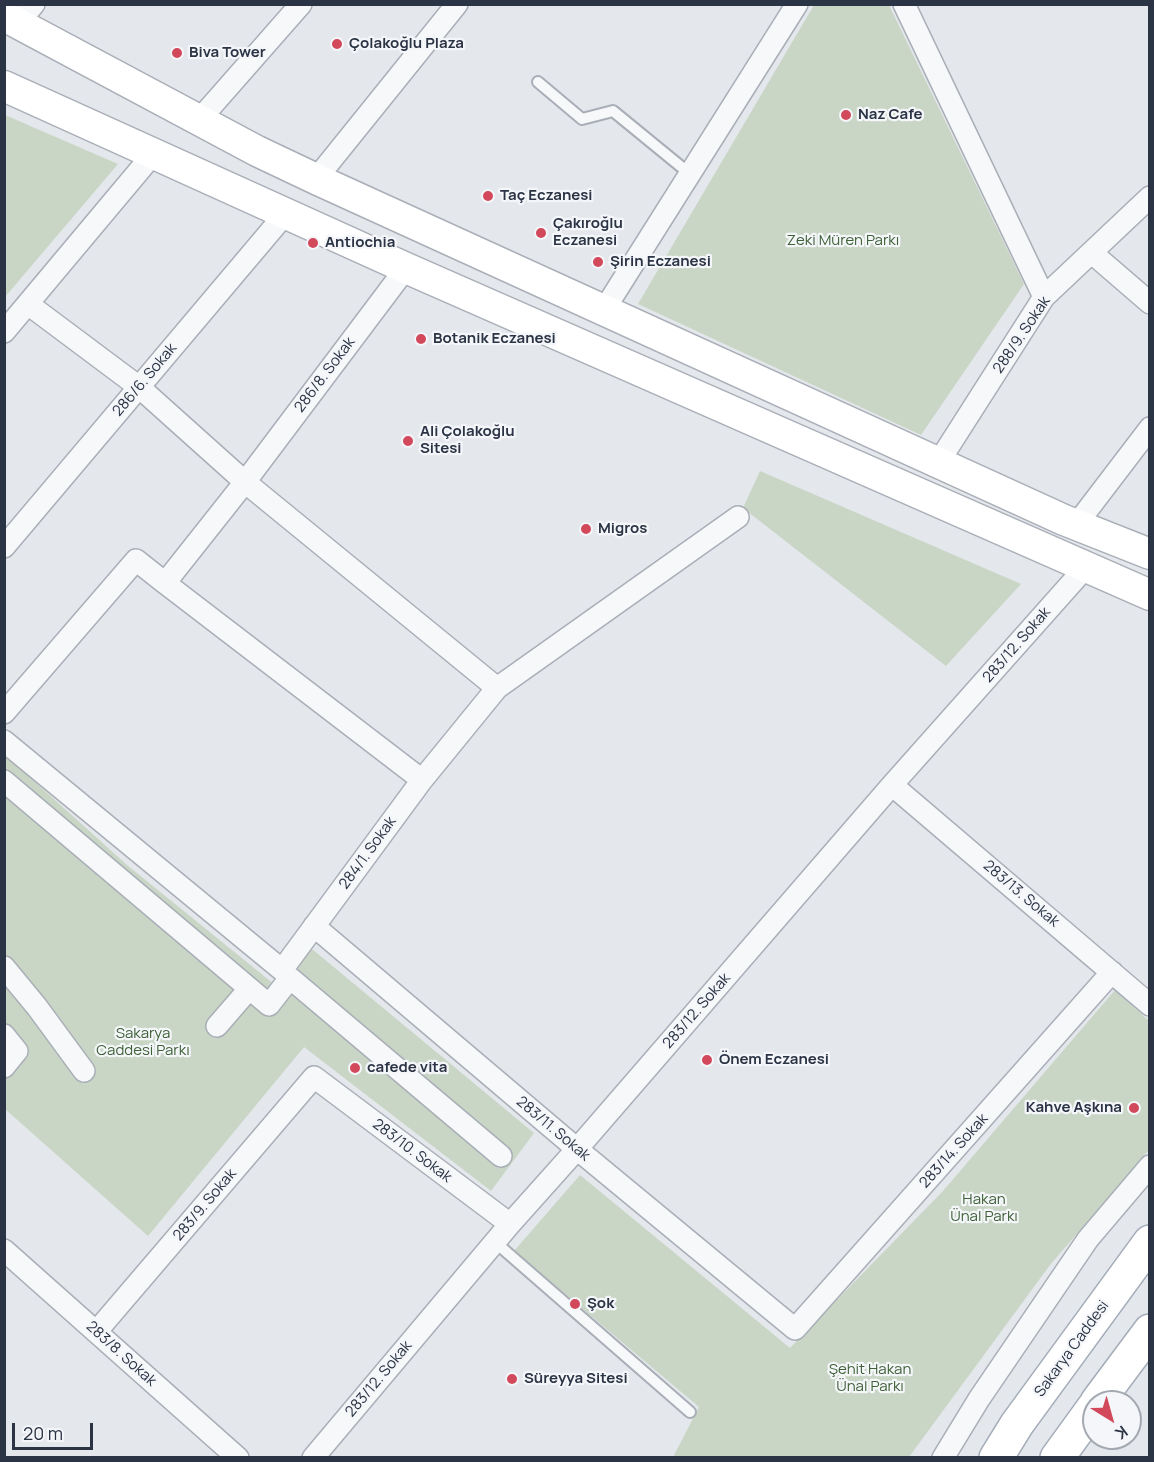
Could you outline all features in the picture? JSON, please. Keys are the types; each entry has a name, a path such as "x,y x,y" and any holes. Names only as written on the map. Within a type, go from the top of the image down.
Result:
{"main road":[{"path":"19,15 257,151 938,463 1076,525 1149,554"},
{"path":"4,86 406,268 1149,595"},
{"path":"286,213 316,179"},
{"name":"Sakarya Caddesi","path":"996,1458 1017,1425 1149,1242"},
{"path":"1106,1390 1149,1331"},
{"path":"1056,1458 1082,1423"}],"street":[{"path":"200,119 301,4"},
{"path":"316,179 457,4"},
{"path":"604,310 797,4"},
{"path":"904,4 1044,297"},
{"path":"4,332 154,153"},
{"name":"288/9. Sokak","path":"938,463 1044,297 1149,197"},
{"name":"286/6. Sokak","path":"4,547 286,213"},
{"path":"1092,253 1149,303"},
{"name":"286/8. Sokak","path":"165,583 406,268"},
{"path":"28,304 139,387 244,482 497,688"},
{"path":"1076,525 1149,428"},
{"name":"284/1. Sokak","path":"4,741 282,970 422,780 497,688 738,517"},
{"path":"4,713 136,560 422,780"},
{"name":"283/12. Sokak","path":"313,1458 510,1224 892,785 1085,568"},
{"path":"4,781 269,1005 290,978 501,1155"},
{"name":"283/13. Sokak","path":"892,785 1149,1005"},
{"name":"283/11. Sokak","path":"314,926 577,1149 795,1329"},
{"path":"4,967 84,1071"},
{"name":"283/14. Sokak","path":"795,1329 1112,972"},
{"path":"217,1026 249,988"},
{"path":"4,1035 17,1051 4,1067"},
{"name":"283/10. Sokak","path":"314,1077 510,1224"},
{"name":"283/9. Sokak","path":"96,1332 314,1077"},
{"path":"943,1458 979,1399 1088,1239 1149,1166"},
{"name":"283/8. Sokak","path":"4,1250 238,1458"}],"lane":[{"path":"538,82 582,119 613,111 690,174"},
{"path":"495,1242 690,1412"}],"green space":[{"name":"Zeki Müren Parkı","path":"814,5 889,5 1024,284 921,435 638,304"},
{"path":"5,115 118,164 5,297"},
{"path":"760,471 1021,584 946,666 743,508"},
{"name":"Sakarya Caddesi Parkı","path":"4,754 127,865 280,989 312,949 534,1133 491,1191 304,1047 148,1236 5,1109"},
{"name":"Şehit Hakan Ünal Parkı","path":"1115,990 1149,1021 1149,1150 1050,1265 909,1457 673,1457 699,1407 514,1251 580,1175 790,1348 943,1191"}],"place":[{"name":"Çolakoğlu Plaza","path":"337,44"},
{"name":"Biva Tower","path":"177,53"},
{"name":"Naz Cafe","path":"846,115"},
{"name":"Taç Eczanesi","path":"488,196"},
{"name":"Çakıroğlu Eczanesi","path":"541,233"},
{"name":"Antiochia","path":"313,243"},
{"name":"Şirin Eczanesi","path":"598,262"},
{"name":"Botanik Eczanesi","path":"421,339"},
{"name":"Ali Çolakoğlu Sitesi","path":"408,441"},
{"name":"Migros","path":"586,529"},
{"name":"Önem Eczanesi","path":"707,1060"},
{"name":"cafede vita","path":"355,1068"},
{"name":"Kahve Aşkına","path":"1134,1108"},
{"name":"Şok","path":"575,1304"},
{"name":"Süreyya Sitesi","path":"512,1379"}],"park label":[{"name":"Hakan Ünal Parkı","path":"984,1208"}]}
